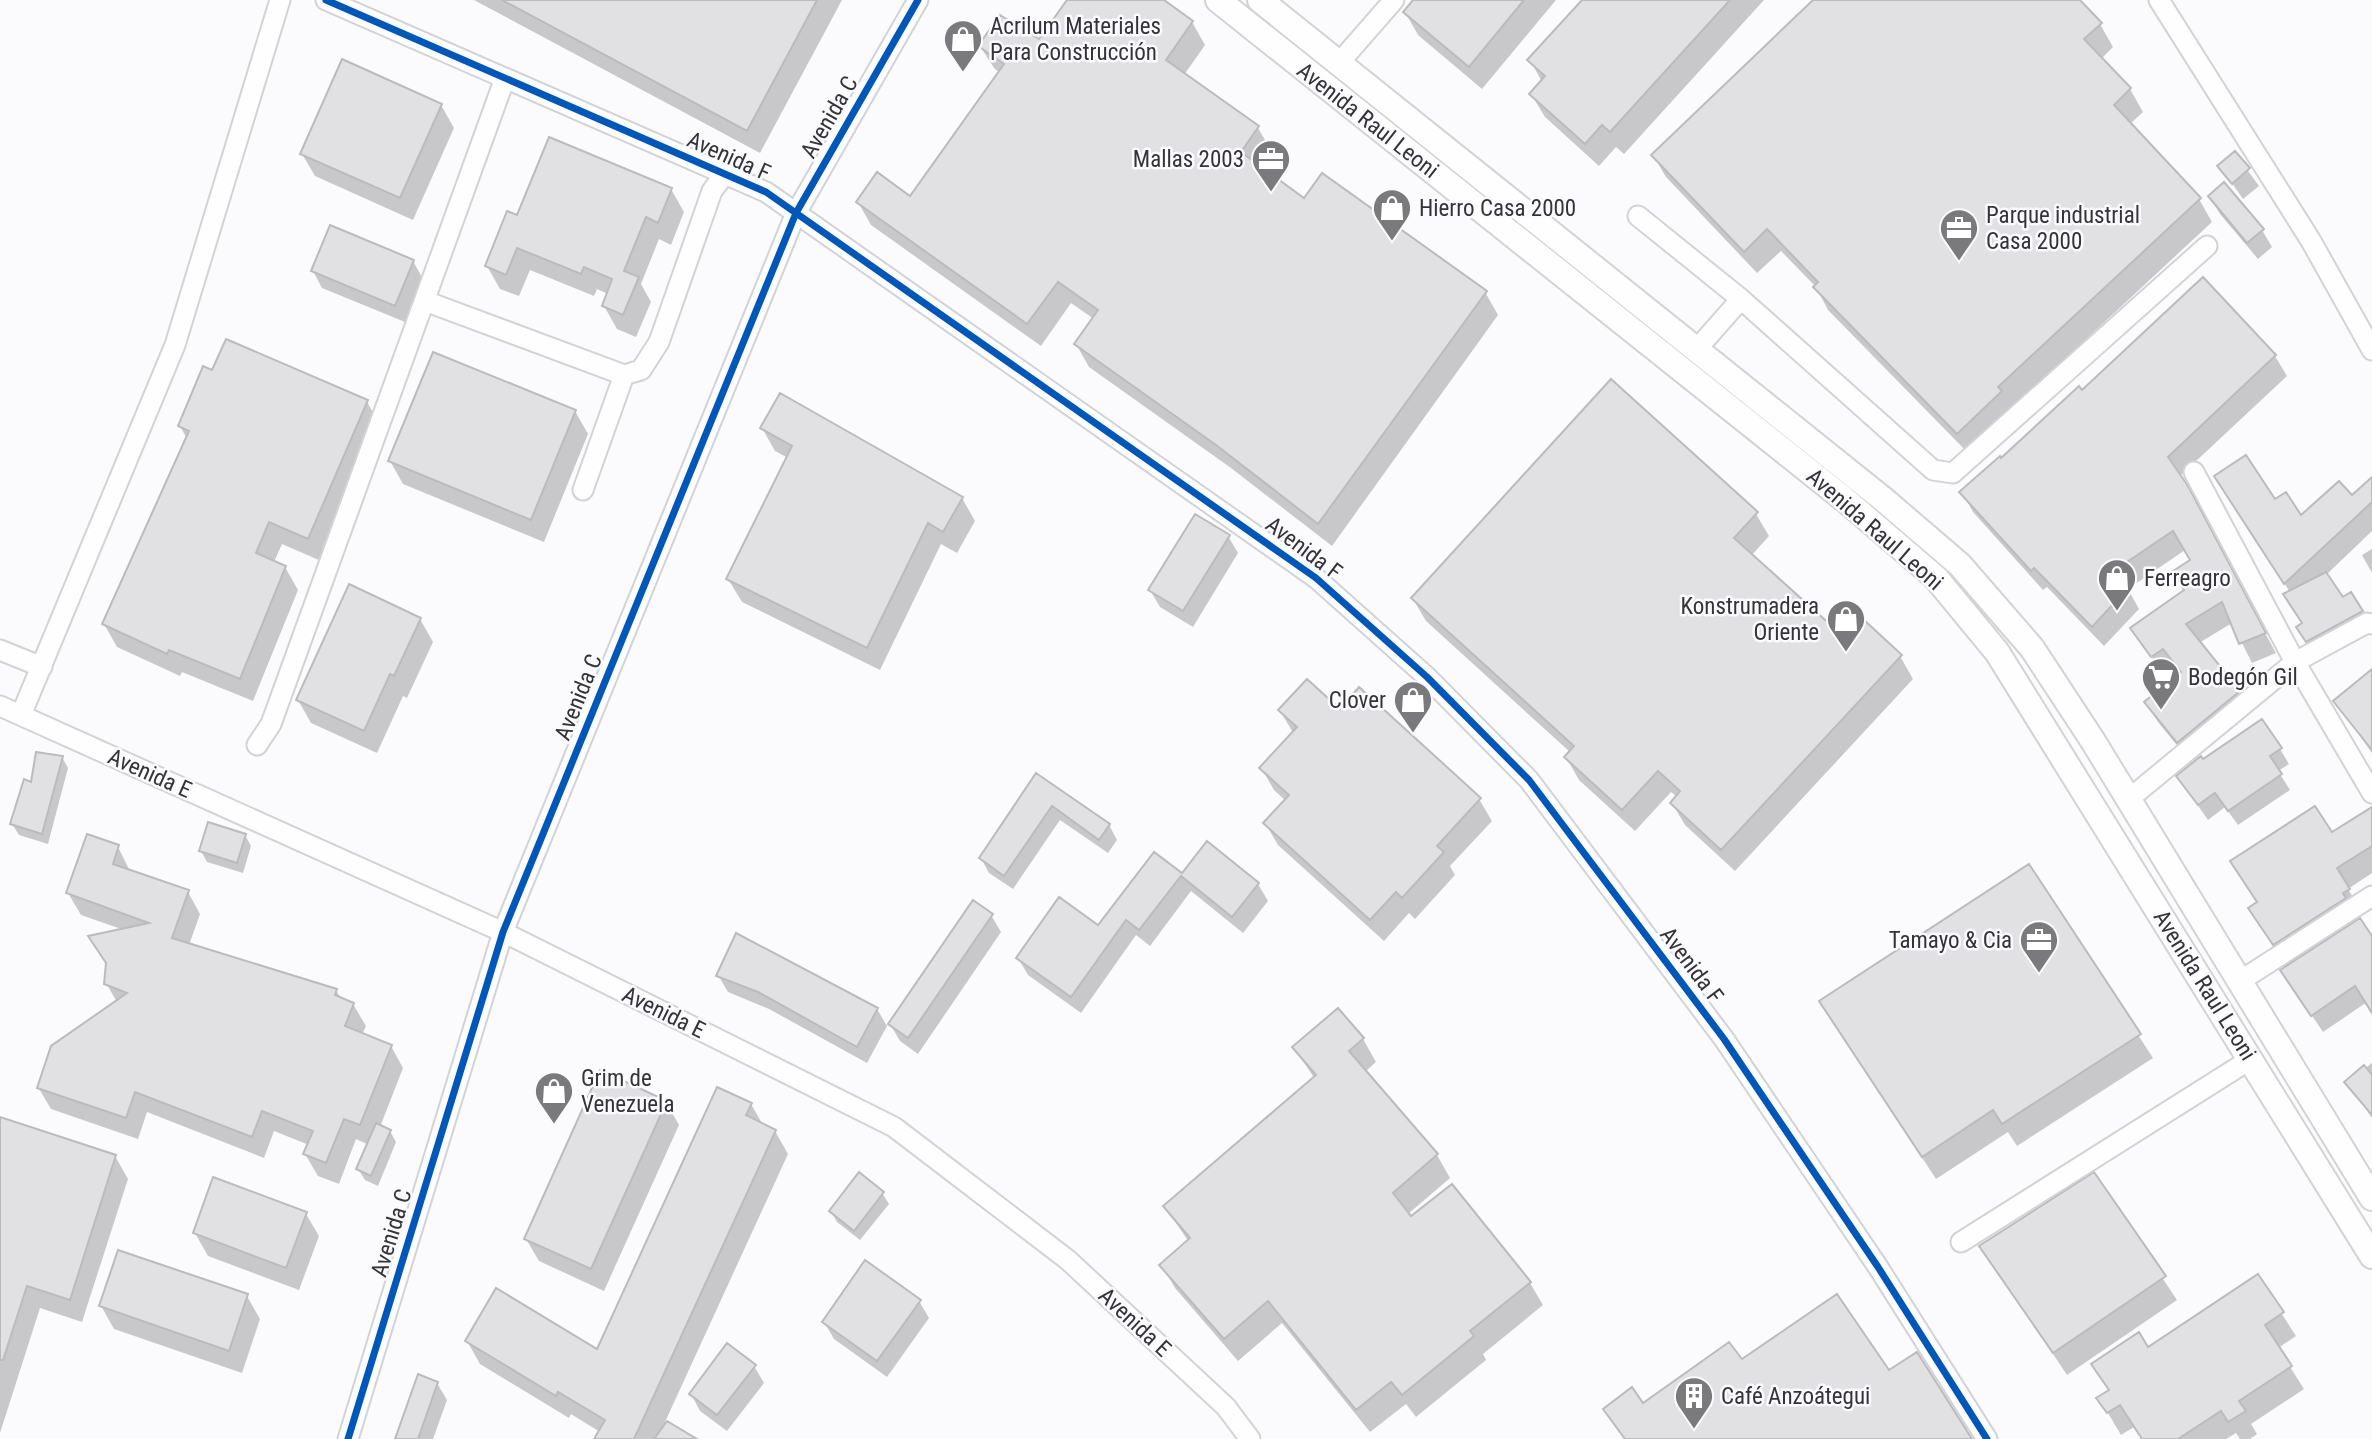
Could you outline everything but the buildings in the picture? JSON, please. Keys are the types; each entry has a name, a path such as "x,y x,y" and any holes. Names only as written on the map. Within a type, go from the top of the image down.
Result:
{"main road":[{"name":"Avenida Raul Leoni","path":"1218,0 1635,330 1844,499 1936,578 1997,652 2372,1256"},
{"name":"Avenida Raul Leoni","path":"1260,0 1883,499 1960,565 2032,648 2129,799 2372,1198"}],"street":[{"path":"21,715 174,345 280,0"},
{"name":"Avenida F","path":"326,0 766,192 1317,578 1427,677 1530,780 1724,1039 1878,1267 1987,1439"},
{"name":"Avenida C","path":"348,1439 503,932 796,213 918,0"},
{"path":"1339,63 1394,0"},
{"path":"2159,0 2311,241 2372,351"},
{"path":"257,745 271,724 505,78"},
{"path":"425,301 624,375 641,370 659,342 712,191 724,175"},
{"path":"1638,216 1741,299 1933,470 1953,473 2207,246"},
{"path":"1696,350 1741,299"},
{"path":"583,490 624,375"},
{"path":"2193,472 2295,662 2372,793"},
{"path":"2129,799 2295,662 2367,623 2372,624"},
{"path":"0,650 42,667"},
{"name":"Avenida E","path":"0,706 503,932 894,1126 1068,1260 1226,1407 1250,1439"},
{"path":"2240,981 2372,897"},
{"path":"1961,1242 2251,1059"}],"cycle path":[{"path":"326,0 766,192 1316,578 1427,677 1529,780 1724,1039 1878,1267 1987,1439"},
{"path":"348,1439 503,932 796,213 918,0"}],"place":[{"name":"Acrilum Materiales Para Construcción","path":"963,73"},
{"name":"Mallas 2003","path":"1271,193"},
{"name":"Hierro Casa 2000","path":"1392,242"},
{"name":"Parque industrial Casa 2000","path":"1959,262"},
{"name":"Ferreagro","path":"2117,612"},
{"name":"Konstrumadera Oriente","path":"1846,653"},
{"name":"Bodegón Gil","path":"2161,711"},
{"name":"Clover","path":"1413,734"},
{"name":"Tamayo & Cia","path":"2039,974"},
{"name":"Grim de Venezuela","path":"554,1125"},
{"name":"Café Anzoátegui","path":"1694,1430"}]}
